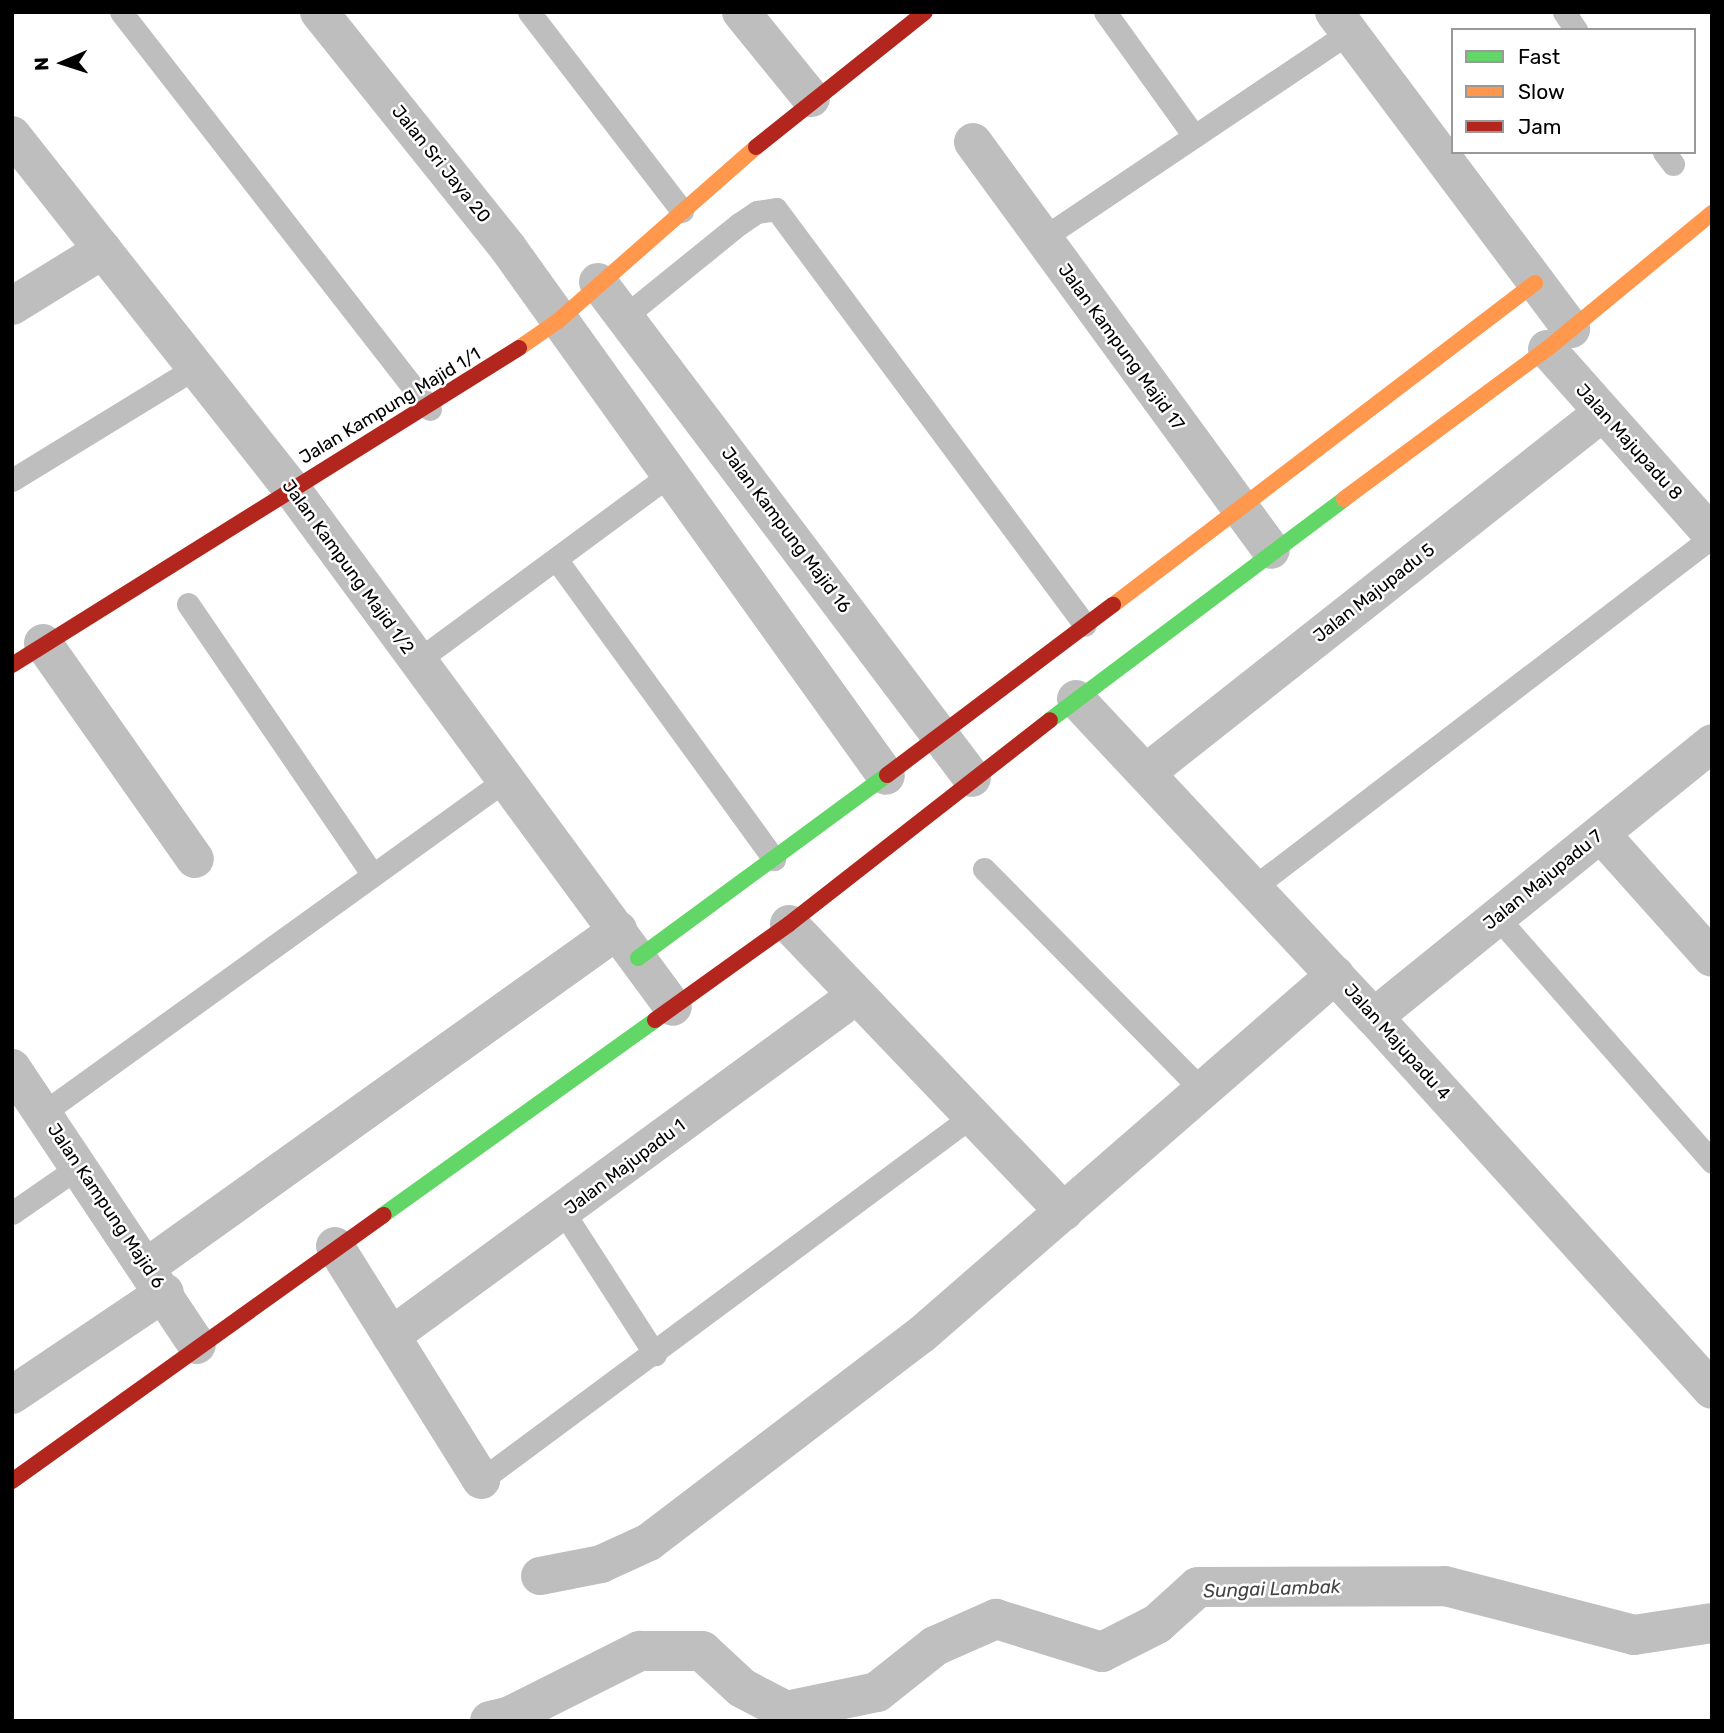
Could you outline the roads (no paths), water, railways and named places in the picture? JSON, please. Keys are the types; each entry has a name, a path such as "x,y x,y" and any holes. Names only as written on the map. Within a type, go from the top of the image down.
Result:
{"street":[{"name":"Jalan Sri Jaya 20","path":"319,12 508,247 558,321 671,474 886,776"},
{"path":"741,12 811,98"},
{"name":"Jalan Kampung Majid 1/1","path":"12,664 290,488 429,409 558,321 598,282 811,98 925,12"},
{"name":"Jalan Majupadu 8","path":"1341,22 1535,283 1559,339 1602,413 1712,536"},
{"name":"Jalan Kampung Majid 1/2","path":"12,135 290,488 673,1007"},
{"name":"Jalan Kampung Majid 17","path":"973,142 1236,508 1271,550"},
{"path":"12,1481 335,1246 789,924 972,778 1271,550 1559,339 1708,224"},
{"path":"12,306 103,250"},
{"name":"Jalan Kampung Majid 16","path":"598,282 972,778"},
{"path":"12,1395 157,1279 628,944 774,859 942,735 1236,508 1535,283"},
{"name":"Jalan Majupadu 5","path":"1146,773 1602,413"},
{"path":"43,643 195,859"},
{"name":"Jalan Majupadu 4","path":"1076,699 1374,1017 1712,1390"},
{"name":"Jalan Majupadu 7","path":"1374,1017 1712,743"},
{"path":"1601,834 1712,958"},
{"path":"789,924 1064,1212"},
{"path":"540,1576 601,1564 649,1542 921,1335 1204,1092 1335,975"},
{"name":"Jalan Majupadu 1","path":"391,1336 564,1213 857,995"},
{"name":"Jalan Kampung Majid 6","path":"12,1068 77,1168 157,1279 197,1345"},
{"path":"335,1246 481,1480"}],"lane":[{"path":"121,12 429,409"},
{"path":"530,12 682,211"},
{"path":"1105,12 1194,136"},
{"path":"1563,12 1575,28"},
{"path":"1043,238 1194,136 1341,22"},
{"path":"624,317 757,212 776,209 1086,625"},
{"path":"12,480 195,368"},
{"path":"418,661 671,474"},
{"path":"1253,888 1712,536"},
{"path":"556,559 774,859"},
{"path":"188,604 373,875"},
{"path":"43,1113 505,780"},
{"path":"984,869 1204,1092"},
{"path":"1497,917 1712,1162"},
{"path":"481,1480 655,1354 972,1116"},
{"path":"12,1213 77,1168"},
{"path":"564,1213 655,1354"}],"waterway":[{"name":"Sungai Lambak","path":"490,1721 508,1717 640,1651 702,1651 742,1688 786,1711 877,1692 935,1646 996,1619 1102,1652 1157,1624 1198,1587 1445,1586 1634,1635 1712,1623"}]}
